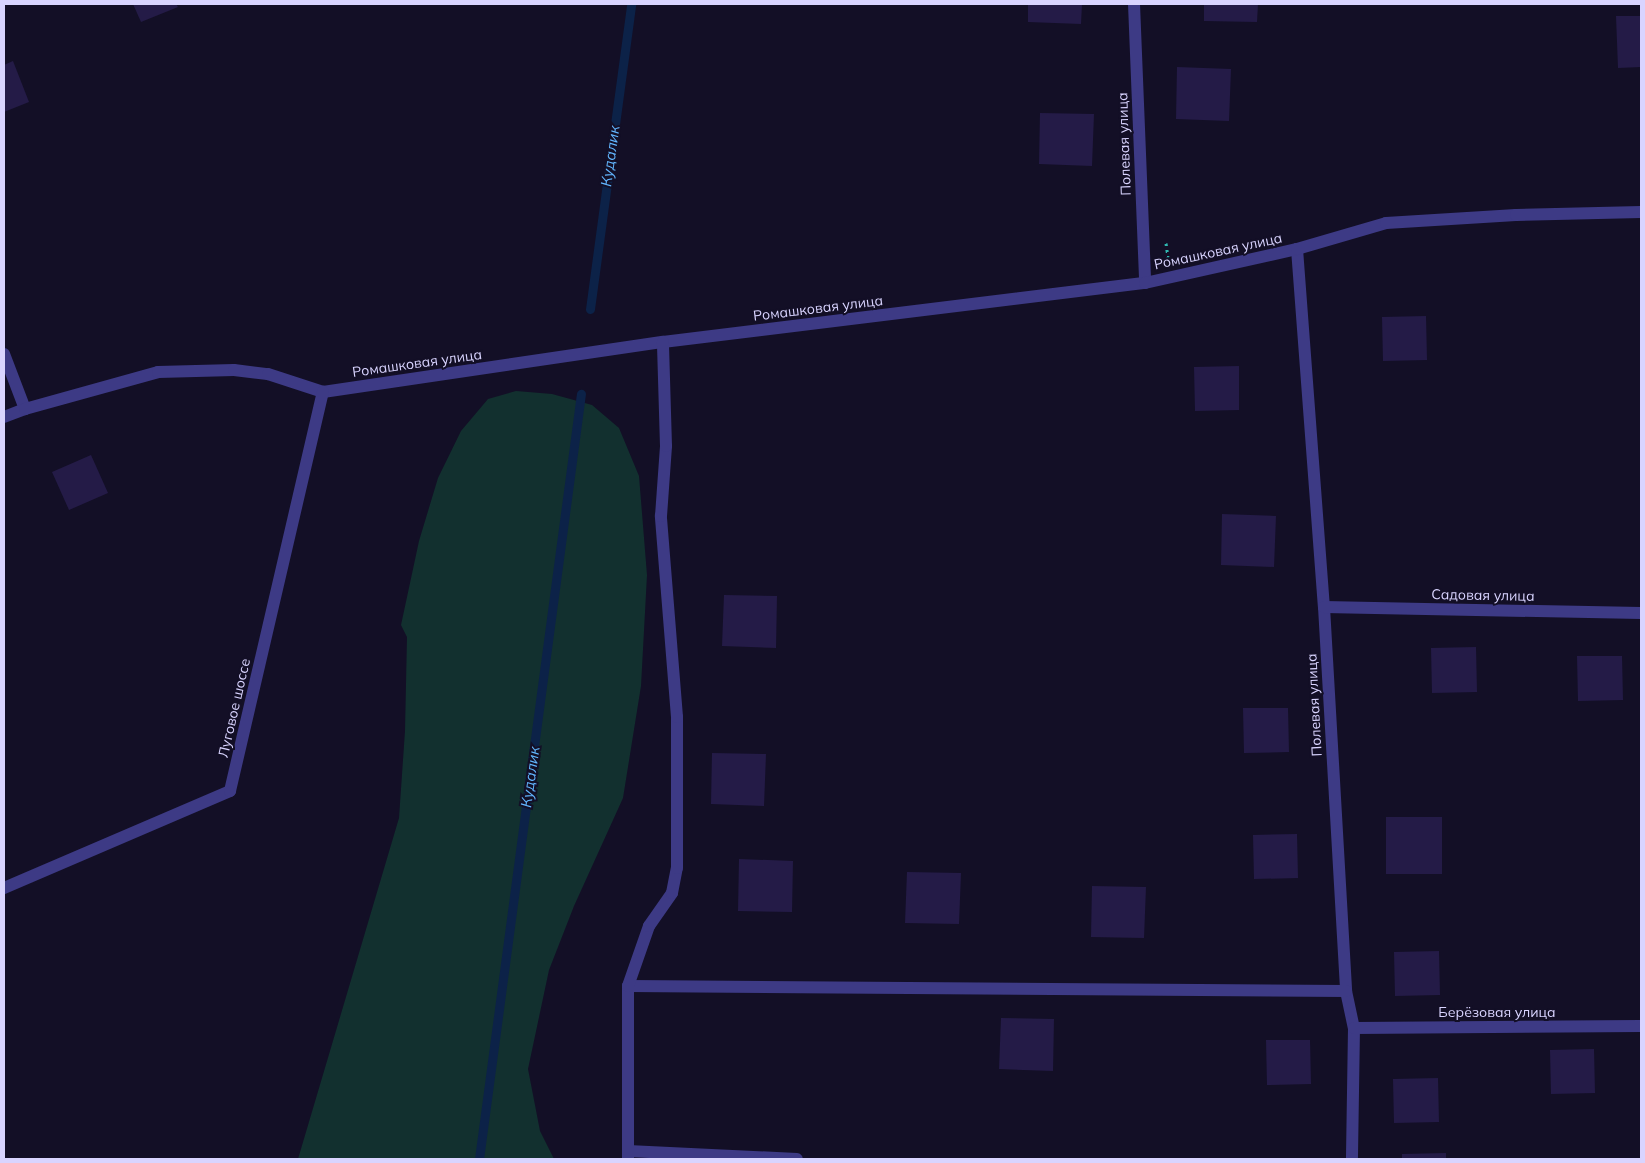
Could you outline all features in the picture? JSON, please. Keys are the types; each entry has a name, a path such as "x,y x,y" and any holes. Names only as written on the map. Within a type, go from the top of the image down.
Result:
{"street":[{"name":"Полевая улица","path":"1134,4 1145,283"},
{"name":"Ромашковая улица","path":"4,417 25,408 158,372 188,370 268,374 323,392 663,342 1145,283 1297,249 1386,223 1516,215 1641,212"},
{"name":"Полевая улица","path":"1297,249 1324,607 1346,991 1354,1028 1352,1159"},
{"path":"663,342 666,446 662,516 677,717 677,868 672,893 650,926 628,986 628,1155 797,1159"},
{"path":"4,354 25,408"},
{"name":"Луговое шоссе","path":"4,888 230,792 323,392"},
{"name":"Садовая улица","path":"1324,607 1641,613"},
{"path":"628,986 1346,991"},
{"name":"Берёзовая улица","path":"1354,1028 1641,1026"}],"green space":[{"path":"516,391 552,394 592,405 619,428 639,476 647,575 641,686 623,798 574,906 549,970 528,1069 540,1131 554,1159 298,1159 399,818 405,731 407,637 401,625 419,541 438,478 461,431 488,399"}],"building":[{"path":"133,4 176,4 178,7 141,22"},
{"path":"1028,4 1082,4 1081,24 1028,22"},
{"path":"1204,4 1258,4 1257,22 1204,21"},
{"path":"1616,16 1641,16 1641,67 1618,68"},
{"path":"13,61 29,102 4,112 4,65"},
{"path":"1177,67 1231,69 1229,121 1176,119"},
{"path":"1040,113 1094,114 1092,166 1039,164"},
{"path":"1426,316 1427,360 1383,361 1382,317"},
{"path":"1239,366 1239,410 1195,411 1194,367"},
{"path":"91,455 108,493 69,510 52,472"},
{"path":"1222,514 1276,516 1274,567 1221,565"},
{"path":"724,595 777,596 776,648 722,646"},
{"path":"1476,647 1477,692 1432,693 1431,648"},
{"path":"1577,656 1622,656 1623,700 1578,701"},
{"path":"1243,708 1288,708 1289,752 1244,753"},
{"path":"712,753 766,754 764,806 711,804"},
{"path":"1386,817 1442,817 1442,874 1386,874"},
{"path":"1297,834 1298,878 1254,879 1253,835"},
{"path":"739,859 793,861 792,912 738,911"},
{"path":"907,872 961,873 959,924 905,923"},
{"path":"1092,886 1146,887 1144,938 1091,937"},
{"path":"1439,951 1440,995 1395,996 1394,952"},
{"path":"1001,1018 1054,1019 1053,1071 999,1069"},
{"path":"1266,1040 1310,1040 1311,1084 1267,1085"},
{"path":"1594,1049 1595,1093 1551,1094 1550,1050"},
{"path":"1438,1078 1439,1122 1394,1123 1393,1079"},
{"path":"1446,1153 1446,1159 1402,1159 1402,1154"}],"waterway":[{"name":"Кудалик","path":"590,309 631,4"},
{"name":"Кудалик","path":"479,1159 581,394"}]}
